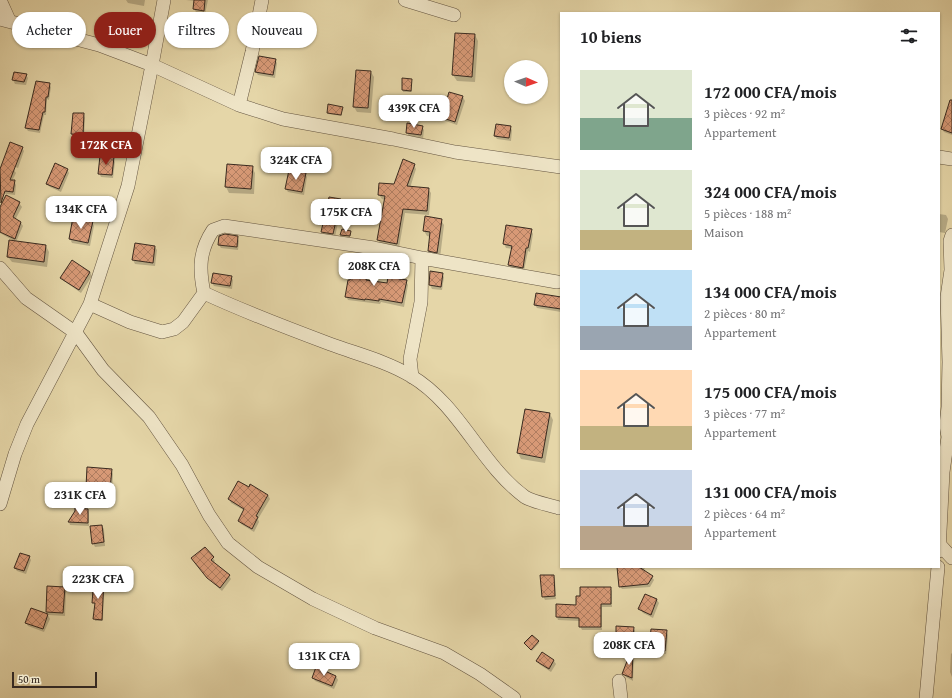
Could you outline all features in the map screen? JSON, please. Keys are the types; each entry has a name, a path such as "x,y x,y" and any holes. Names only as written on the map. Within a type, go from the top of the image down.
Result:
{"street":[{"path":"0,0 5,19 100,45 152,66 239,105 283,119 394,139 455,152 560,167"},
{"path":"0,504 15,454 27,424 90,304 128,186 164,0"},
{"path":"239,105 252,52 262,0"},
{"path":"404,0 454,14"},
{"path":"940,157 952,159"},
{"path":"90,304 130,322 162,332 174,329 183,322 204,293 200,273 206,241 212,230 224,226 374,248 557,282"},
{"path":"952,235 950,241 951,270 947,297 949,362 943,407 950,437 943,472 940,546 952,558"},
{"path":"412,377 410,359 422,302 422,258"},
{"path":"0,268 26,298 76,333 103,370 149,417 182,465 209,515 228,543 258,567 313,599 375,628 444,653 480,674 514,698"},
{"path":"204,293 249,314 388,365 412,377 440,399 479,446 502,477 526,498 559,508"},
{"path":"926,698 938,568"},
{"path":"619,681 621,698"}],"building":[{"path":"194,0 205,0 204,11 193,9"},
{"path":"455,33 475,34 472,77 452,75"},
{"path":"259,56 276,59 273,75 255,72"},
{"path":"356,70 371,71 368,108 353,107"},
{"path":"14,72 27,74 24,82 12,80"},
{"path":"402,78 412,79 411,91 402,90"},
{"path":"36,81 50,83 48,97 46,97 45,112 43,112 39,130 25,128"},
{"path":"449,92 463,96 455,122 437,116 442,100 446,102"},
{"path":"950,100 952,100 952,133 941,129"},
{"path":"328,104 343,107 341,115 327,113"},
{"path":"73,113 84,113 83,135 71,134"},
{"path":"407,123 423,126 421,135 406,133"},
{"path":"496,124 511,126 509,138 494,136"},
{"path":"10,142 23,147 10,180 15,180 13,192 5,191 1,203 0,169"},
{"path":"100,156 114,157 112,175 98,174"},
{"path":"403,159 415,164 407,186 429,188 427,211 403,209 397,244 377,240 385,196 378,195 379,183 394,184"},
{"path":"55,163 68,169 59,189 46,184"},
{"path":"227,164 253,166 251,189 225,187"},
{"path":"289,170 306,173 302,192 285,189"},
{"path":"6,195 20,202 13,217 21,222 15,239 0,232 0,207"},
{"path":"329,197 341,199 333,234 321,232"},
{"path":"52,198 68,203 64,215 48,210"},
{"path":"425,216 442,219 437,253 428,251 430,232 423,231"},
{"path":"73,217 93,221 88,243 69,239"},
{"path":"506,225 532,229 528,248 526,248 523,268 508,265 512,246 503,244"},
{"path":"342,229 351,231 350,236 340,235"},
{"path":"225,234 238,236 237,247 218,245 219,236"},
{"path":"9,240 46,245 44,262 7,257"},
{"path":"135,243 155,246 153,263 132,260"},
{"path":"72,260 90,272 79,290 60,278"},
{"path":"353,263 369,266 366,280 387,283 388,277 407,280 402,303 379,299 379,301 345,297"},
{"path":"430,271 443,273 441,287 429,285"},
{"path":"213,273 232,276 230,286 211,283"},
{"path":"536,293 560,297 560,309 534,305"},
{"path":"525,409 550,413 542,458 517,453"},
{"path":"87,467 112,469 110,489 86,487"},
{"path":"238,481 249,487 250,484 268,495 256,516 258,517 252,529 238,521 244,509 228,499"},
{"path":"75,508 88,509 88,523 68,522 75,511"},
{"path":"102,525 104,542 92,544 90,526"},
{"path":"205,547 214,557 211,560 230,575 220,588 207,578 191,558"},
{"path":"20,553 30,556 24,571 14,568"},
{"path":"617,568 641,568 653,576 648,584 619,587"},
{"path":"540,575 554,575 555,596 542,597"},
{"path":"97,579 104,579 102,620 93,619 95,603 92,603 93,590 96,590"},
{"path":"47,586 65,587 63,613 46,612"},
{"path":"580,587 611,587 611,604 601,604 601,627 579,627 579,618 556,617 556,604 576,605 576,596 580,596"},
{"path":"645,594 657,599 651,615 638,609"},
{"path":"31,608 48,614 43,629 25,623"},
{"path":"616,626 634,627 633,638 616,637"},
{"path":"651,629 667,630 665,651 649,649"},
{"path":"532,635 539,641 531,650 524,643"},
{"path":"631,651 633,651 632,678 622,674"},
{"path":"542,652 554,660 549,669 536,661"},
{"path":"316,667 336,676 332,686 312,678"}]}
